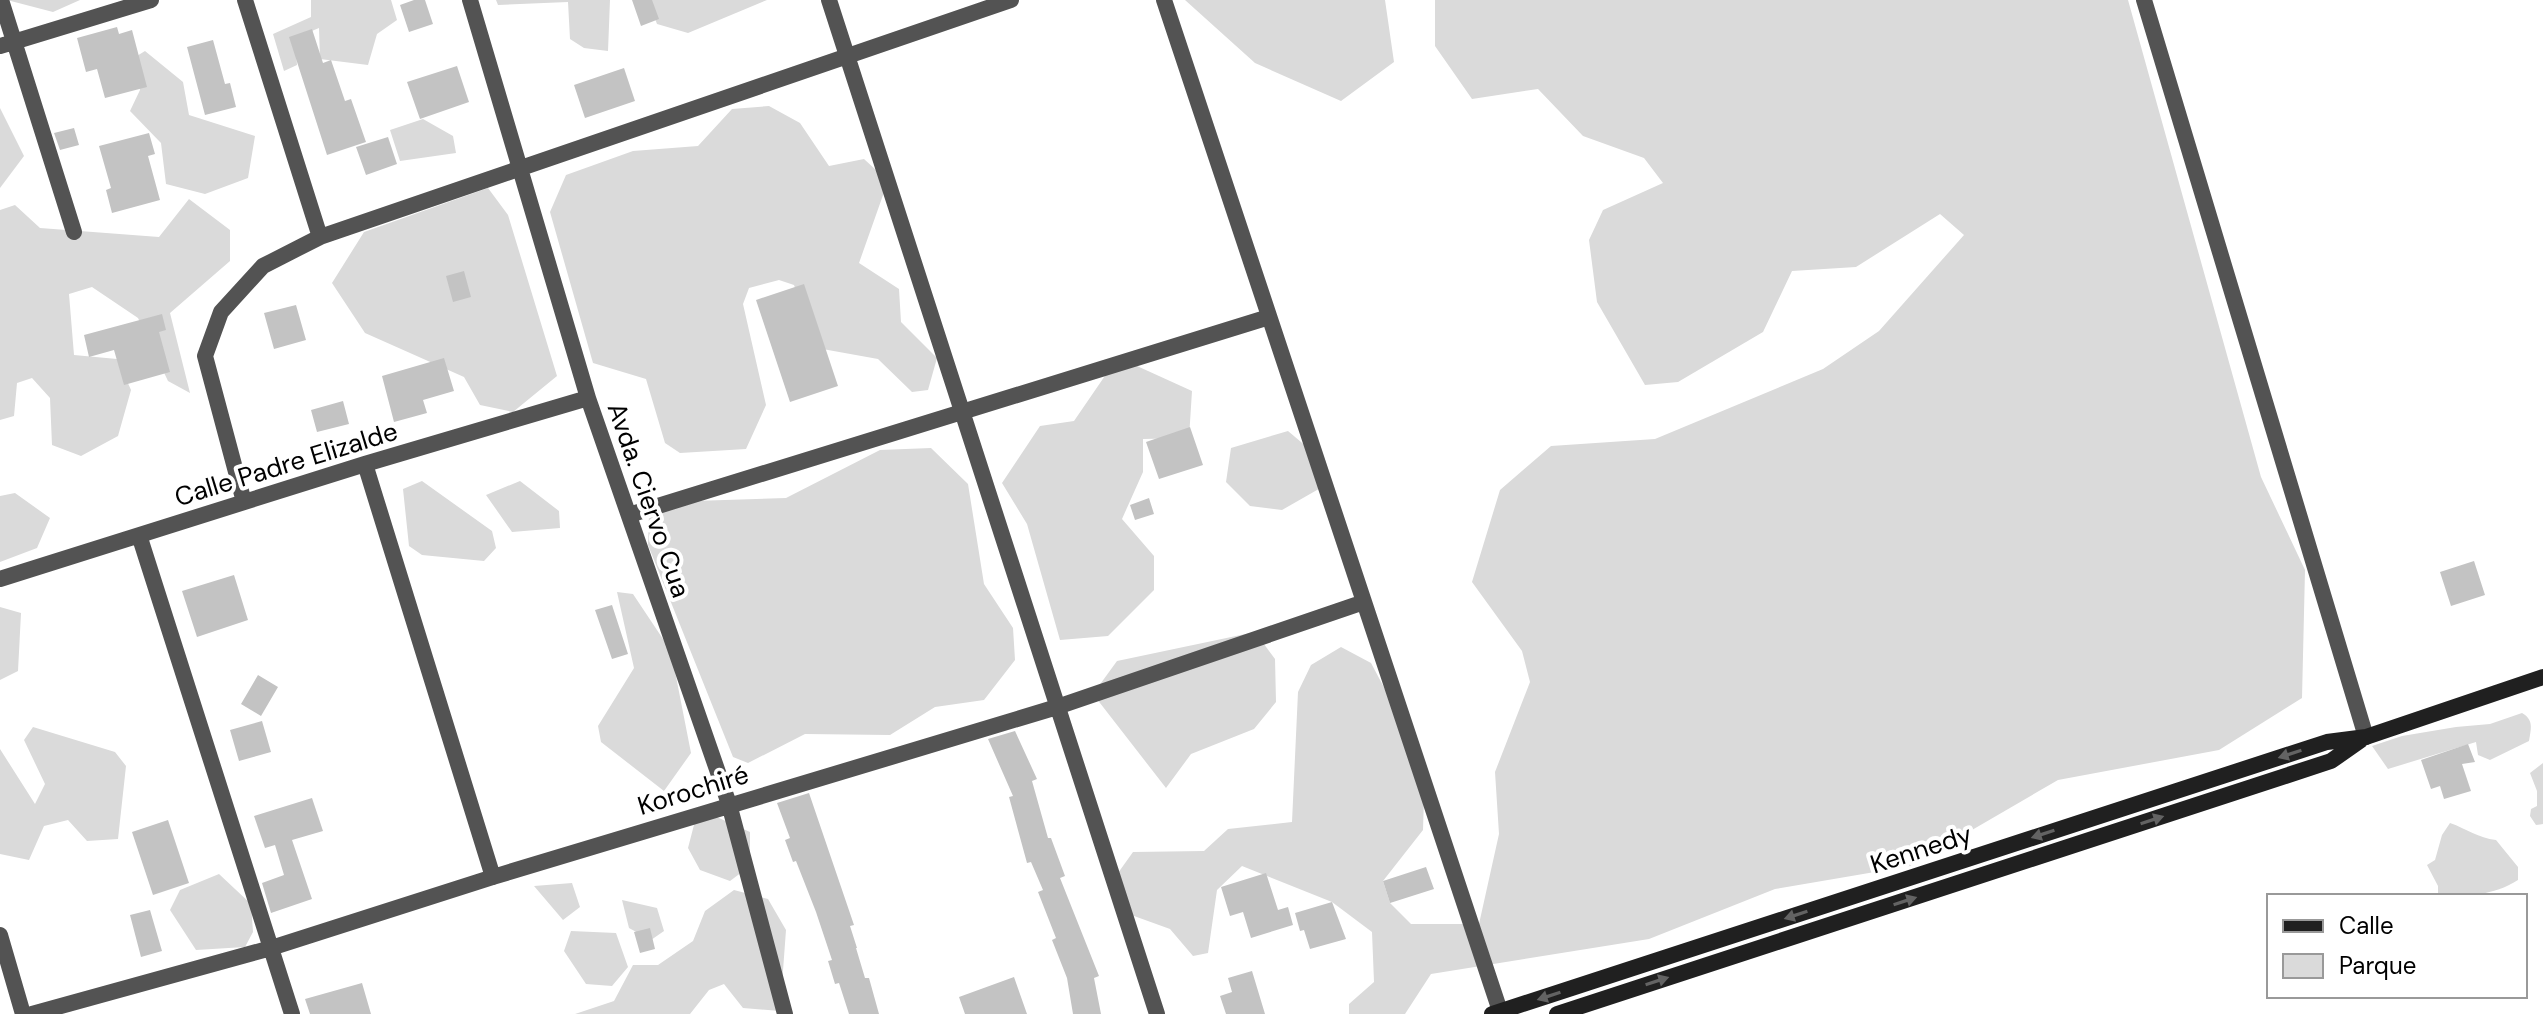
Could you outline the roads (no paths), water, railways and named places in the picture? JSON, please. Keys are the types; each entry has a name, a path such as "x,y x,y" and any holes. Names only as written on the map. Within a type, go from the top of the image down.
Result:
{"main road":[{"name":"Kennedy","path":"1496,1013 2327,742 2366,737 2543,677"},
{"name":"Kennedy","path":"1557,1014 2331,761 2366,737"}],"street":[{"path":"1,0 7,45 74,232"},
{"path":"7,45 151,0"},
{"path":"245,0 320,237"},
{"name":"Avda. Ciervo Cua","path":"470,0 588,398 729,804 785,1014"},
{"path":"829,0 1157,1014"},
{"path":"244,502 205,356 221,312 263,266 320,237 1011,0"},
{"path":"1164,0 1364,602 1496,1013"},
{"path":"2144,0 2366,737"},
{"path":"629,515 1269,317"},
{"name":"Calle Padre Elizalde","path":"0,579 365,464 588,398"},
{"path":"365,464 493,877"},
{"path":"139,535 292,1014"},
{"name":"Korochiré","path":"32,1014 271,948 729,804 1057,707 1364,602"},
{"path":"0,935 23,1014"}]}
